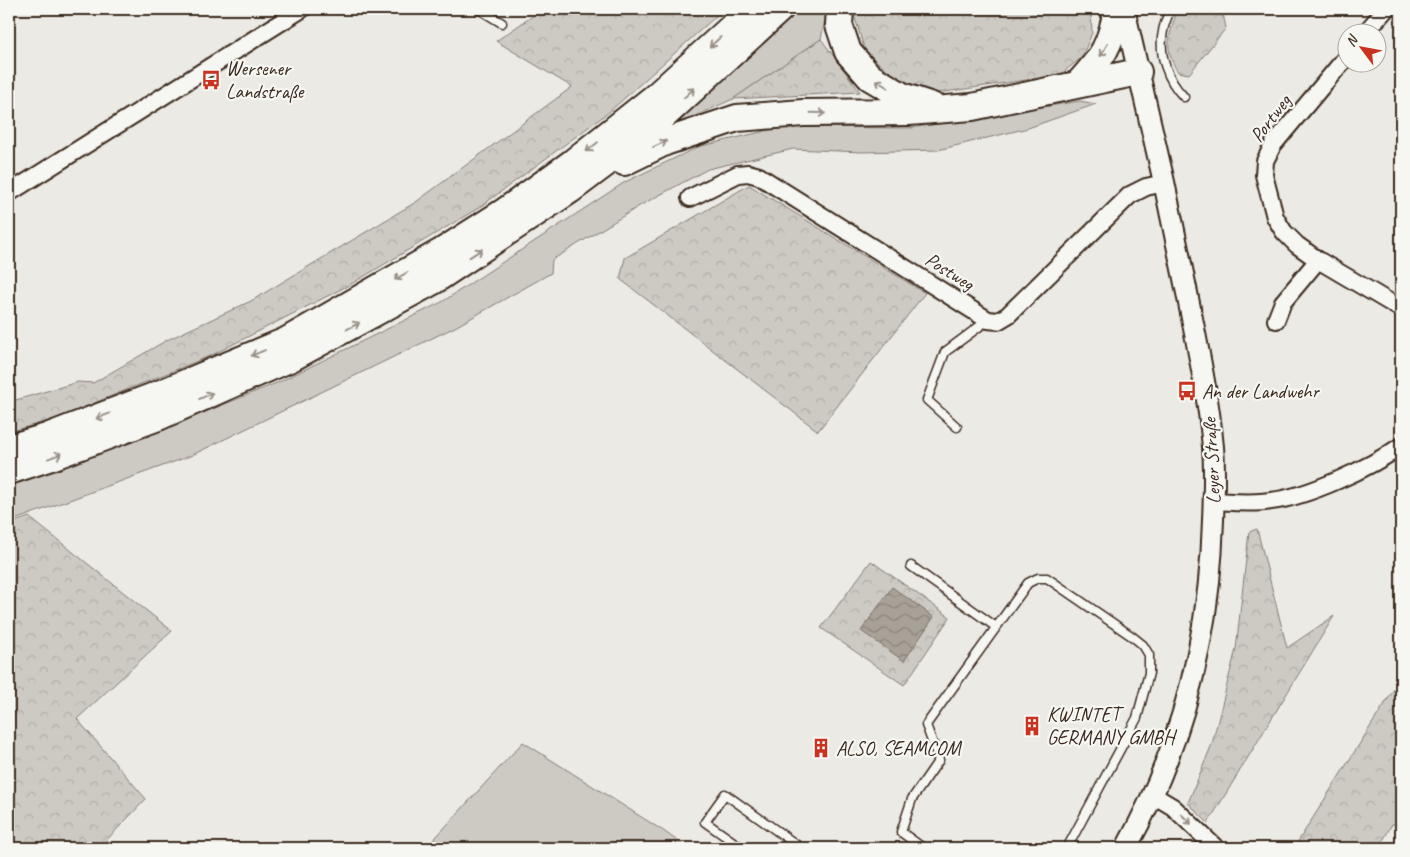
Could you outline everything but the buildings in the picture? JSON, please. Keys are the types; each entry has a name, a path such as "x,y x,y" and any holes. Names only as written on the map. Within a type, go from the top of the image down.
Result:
{"highway":[{"path":"9,448 47,437 149,398 286,341 435,256 504,212 572,164 655,97 752,9"},
{"path":"9,470 51,458 158,417 291,358 435,280 570,190 666,114 780,9"},
{"path":"840,9 839,25 848,52 870,76 902,96 942,109"},
{"path":"1078,84 1094,67 1107,47 1114,27 1117,9"},
{"path":"570,190 665,142 737,118 803,112 908,112 972,107 1138,72"}],"street":[{"path":"9,193 302,9"},
{"name":"Leyer Straße","path":"1124,9 1164,183 1206,391 1213,448 1214,501 1207,609 1192,685 1172,747 1152,795 1126,848"},
{"path":"1375,22 1386,9"},
{"name":"Portweg","path":"1338,67 1273,145 1265,161 1264,175 1276,217 1284,232 1297,246 1401,309"},
{"name":"Postweg","path":"690,198 738,174 748,173 759,176 988,320"},
{"path":"988,320 998,321 1008,315 1130,195 1146,187 1164,183"},
{"path":"1276,320 1283,302 1318,260"},
{"path":"1214,501 1242,503 1272,501 1298,494 1334,482 1388,455 1401,446"},
{"path":"1152,795 1173,807 1216,848"}],"lane":[{"path":"479,9 502,23"},
{"path":"1170,9 1162,32 1162,49 1171,82 1184,97"},
{"path":"957,427 927,400 946,352 988,320"},
{"path":"911,566 996,627"},
{"path":"923,848 901,832 912,799 939,760 926,725 1028,583 1038,578 1047,578 1133,637 1144,645 1149,655 1149,673 1137,718 1067,848"},
{"path":"742,848 706,822 725,794 802,848"}],"green space":[{"path":"543,9 724,9 609,112 480,207 353,283 212,355 55,419 9,432 9,402 78,382 93,383 167,340 251,301 416,202 572,87 496,41"},
{"path":"797,9 827,9 821,39 733,99 675,125"},
{"path":"856,9 1091,9 1092,33 1082,57 1060,75 938,93 896,78 865,51 855,18"},
{"path":"1178,9 1222,9 1226,28 1189,74 1178,72 1170,56 1170,34"},
{"path":"821,39 860,92 733,99"},
{"path":"1080,101 1096,104 1028,128 938,150 861,152 793,149 708,169 641,205 552,260 551,273 455,327 190,456 9,522 9,484 127,444 279,382 442,302 625,182 698,147 782,127 911,128"},
{"path":"749,185 925,293 818,431 620,279 625,258"},
{"path":"29,517 172,631 77,719 146,799 99,848 9,848 9,524"},
{"path":"1257,529 1287,648 1334,616 1208,823 1188,803 1212,744 1236,649 1249,532"},
{"path":"871,561 950,617 904,685 821,628"},
{"path":"1401,678 1401,824 1392,824 1379,848 1294,848"},
{"path":"523,742 665,832 687,848 426,848"}],"water":[{"path":"892,587 934,617 904,661 861,631"}],"place":[{"name":"Wersener Landstraße","path":"211,80"},
{"name":"An der Landwehr","path":"1187,391"},
{"name":"KWINTET GERMANY GMBH","path":"1032,726"},
{"name":"ALSO, SEAMCOM","path":"821,748"}]}
